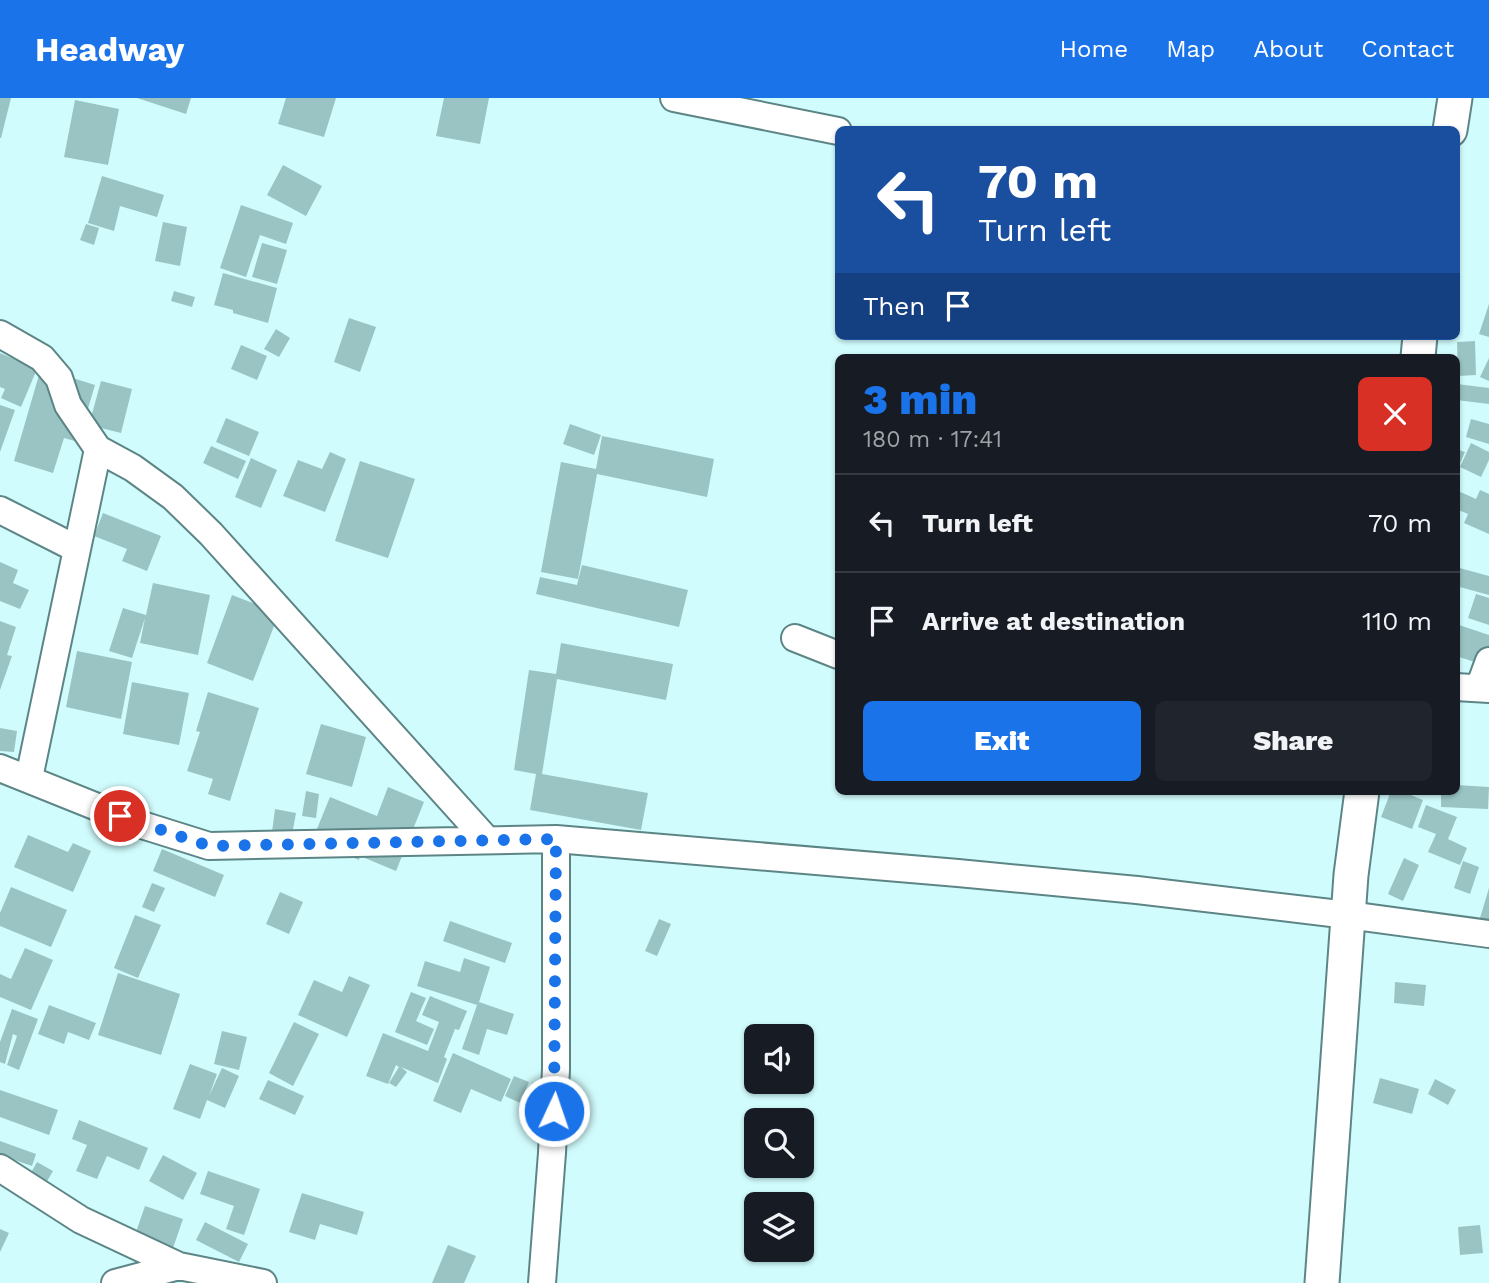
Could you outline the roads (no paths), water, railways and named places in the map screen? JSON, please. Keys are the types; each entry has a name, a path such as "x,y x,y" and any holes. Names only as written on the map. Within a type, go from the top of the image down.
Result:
{"street":[{"path":"674,98 835,130"},
{"path":"1451,126 1455,98"},
{"path":"0,334 42,358 59,378 68,405 98,449 133,468 173,497 211,534 487,840"},
{"path":"29,778 98,449"},
{"path":"0,510 77,549"},
{"path":"795,638 835,654"},
{"path":"1475,688 1489,661"},
{"path":"0,768 142,825 209,846 556,839 958,873 1348,915 1489,934"},
{"path":"1322,1283 1348,915 1362,795"},
{"path":"542,1283 556,1069 556,839"},
{"path":"0,1168 81,1220 179,1266 263,1283"},
{"path":"116,1283 179,1266"}]}
